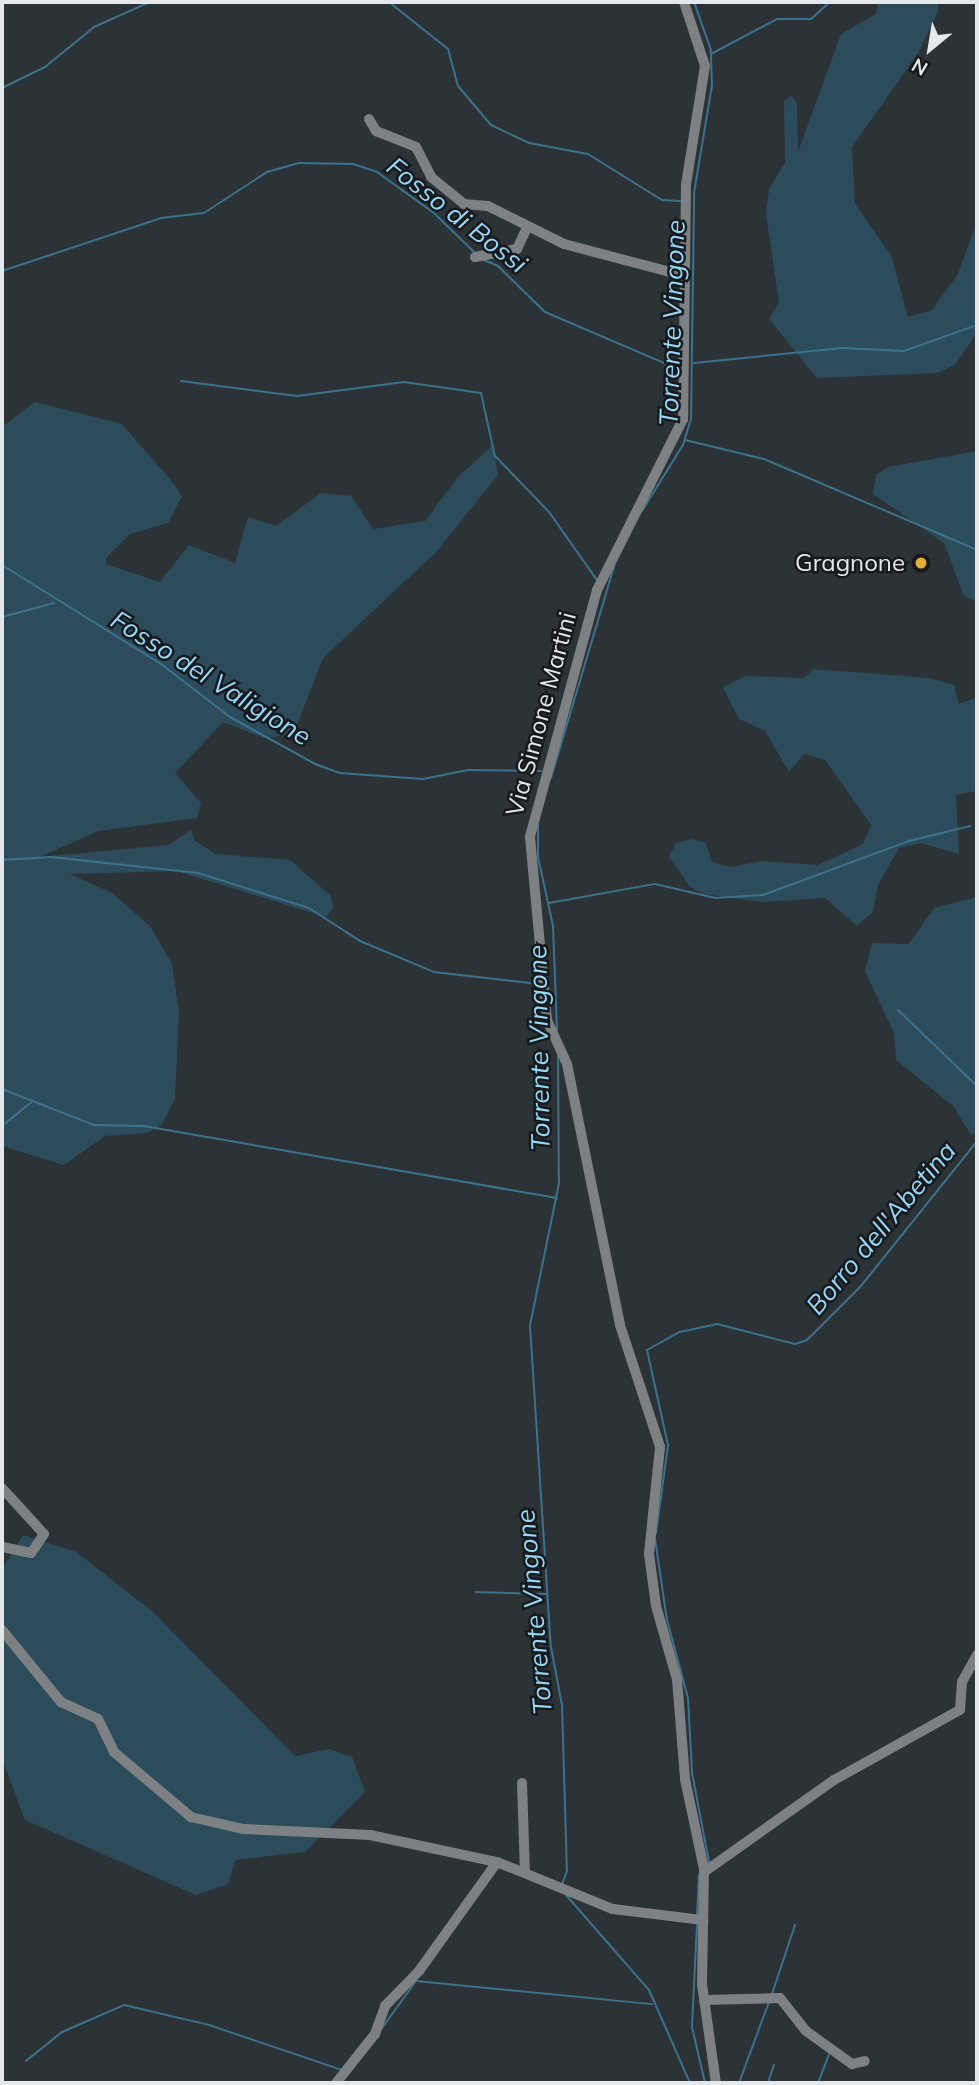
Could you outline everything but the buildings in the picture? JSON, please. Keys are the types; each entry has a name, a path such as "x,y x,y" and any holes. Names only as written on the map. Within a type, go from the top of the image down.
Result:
{"street":[{"name":"Via Simone Martini","path":"684,2 705,66 686,203 684,414 675,445 622,531 599,585 530,837 554,1035 562,1053 620,1325 660,1447 649,1554 656,1606 677,1679 685,1779 704,1872 704,2000 716,2083"},
{"path":"369,119 376,131 416,147 431,177 464,204 498,210 526,230 685,276"},
{"path":"478,256 517,249 526,230"},
{"path":"2,1489 44,1534 31,1553 2,1547"},
{"path":"2,1630 61,1702 98,1719 114,1752 191,1817 253,1830 370,1835 497,1862 613,1909 703,1920"},
{"path":"704,1872 834,1780 960,1710 962,1682 977,1655"},
{"path":"522,1783 525,1872"},
{"path":"336,2083 375,2034 385,2006 419,1971 497,1862"},
{"path":"704,2000 780,1997 806,2031 852,2064 865,2061"}],"shaded area":[{"path":"878,2 938,2 938,12 918,53 852,147 855,204 891,255 908,317 932,310 958,274 977,221 977,333 955,365 937,373 817,378 769,319 779,303 766,214 769,189 785,163 784,100 792,96 797,104 798,152 841,34 876,14"},
{"path":"35,402 122,424 174,484 182,496 168,523 130,534 106,558 106,564 160,582 189,545 235,563 248,517 276,526 321,493 351,496 373,529 425,521 458,477 493,445 498,475 437,551 323,658 293,735 264,738 223,722 175,773 201,803 197,818 98,831 40,857 169,845 191,830 195,841 216,854 290,860 331,896 333,909 326,917 177,871 70,874 112,893 150,926 172,964 179,1012 175,1099 162,1124 147,1133 105,1136 64,1165 2,1146 2,427"},
{"path":"977,451 977,602 964,596 944,543 873,494 876,475 888,467"},
{"path":"813,669 930,678 954,685 959,704 977,697 977,791 956,795 959,854 921,843 899,848 878,885 873,912 857,926 825,898 762,902 704,894 690,887 669,857 676,843 692,839 706,843 712,862 730,867 763,861 818,865 863,844 871,825 825,760 804,754 789,772 765,731 739,719 723,687 746,676 804,678"},
{"path":"977,897 977,1132 971,1135 954,1107 896,1060 894,1033 865,971 872,943 909,944 934,908"},
{"path":"23,1535 76,1552 152,1611 295,1756 329,1749 352,1757 365,1792 305,1852 235,1860 228,1884 196,1895 25,1820 2,1759 2,1569"}],"waterway":[{"path":"2,88 45,67 94,27 150,2"},
{"path":"389,2 448,49 458,86 491,125 529,143 588,154 662,200 680,201"},
{"name":"Torrente Vingone","path":"642,511 683,445 691,419 694,193 712,86 711,50 694,2"},
{"path":"711,54 777,19 811,19 830,2"},
{"name":"Fosso di Bossi","path":"2,271 161,218 204,213 267,172 298,163 353,164 377,172 434,213 475,253"},
{"name":"Fosso di Bossi","path":"481,259 498,266 545,312 678,369"},
{"path":"694,363 842,348 904,351 977,325"},
{"path":"181,381 297,396 404,382 481,393 495,456 549,512 597,580"},
{"path":"685,440 764,459 977,550"},
{"name":"Fosso del Valigione","path":"2,565 161,664 230,717 315,764 340,773 423,779 468,770 541,771"},
{"name":"Torrente Vingone","path":"551,778 614,566"},
{"path":"2,617 54,603"},
{"name":"Torrente Vingone","path":"538,824 538,857 553,926 557,1030"},
{"path":"549,903 655,884 715,898 763,895 909,841 970,826"},
{"path":"2,860 51,857 198,873 309,908 360,941 434,972 539,984"},
{"path":"898,1010 977,1086"},
{"name":"Torrente Vingone","path":"558,1053 559,1183 530,1326 551,1647 562,1705 567,1871 562,1884"},
{"path":"2,1089 94,1125 144,1126 557,1198"},
{"path":"2,1126 32,1102"},
{"name":"Borro dell'Abetina","path":"656,1533 668,1445 647,1350 680,1332 717,1324 795,1344 807,1340 861,1286 977,1141"},
{"name":"Borro dell'Abetina","path":"655,1539 667,1620 688,1698 692,1773 709,1862"},
{"path":"476,1592 546,1594"},
{"name":"Borro dell'Abetina","path":"697,1915 699,1875"},
{"name":"Torrente Vingone","path":"566,1895 649,1990 690,2083"},
{"name":"Borro dell'Abetina","path":"697,1924 692,2027 705,2083"},
{"path":"772,1994 795,1925"},
{"path":"382,2028 416,1981 652,2004"},
{"path":"739,2083 769,2002"},
{"path":"26,2061 62,2032 124,2005 209,2025 342,2070"},
{"path":"818,2083 829,2054"},
{"path":"768,2083 774,2065"}],"place":[{"name":"Gragnone","path":"921,563"}]}
